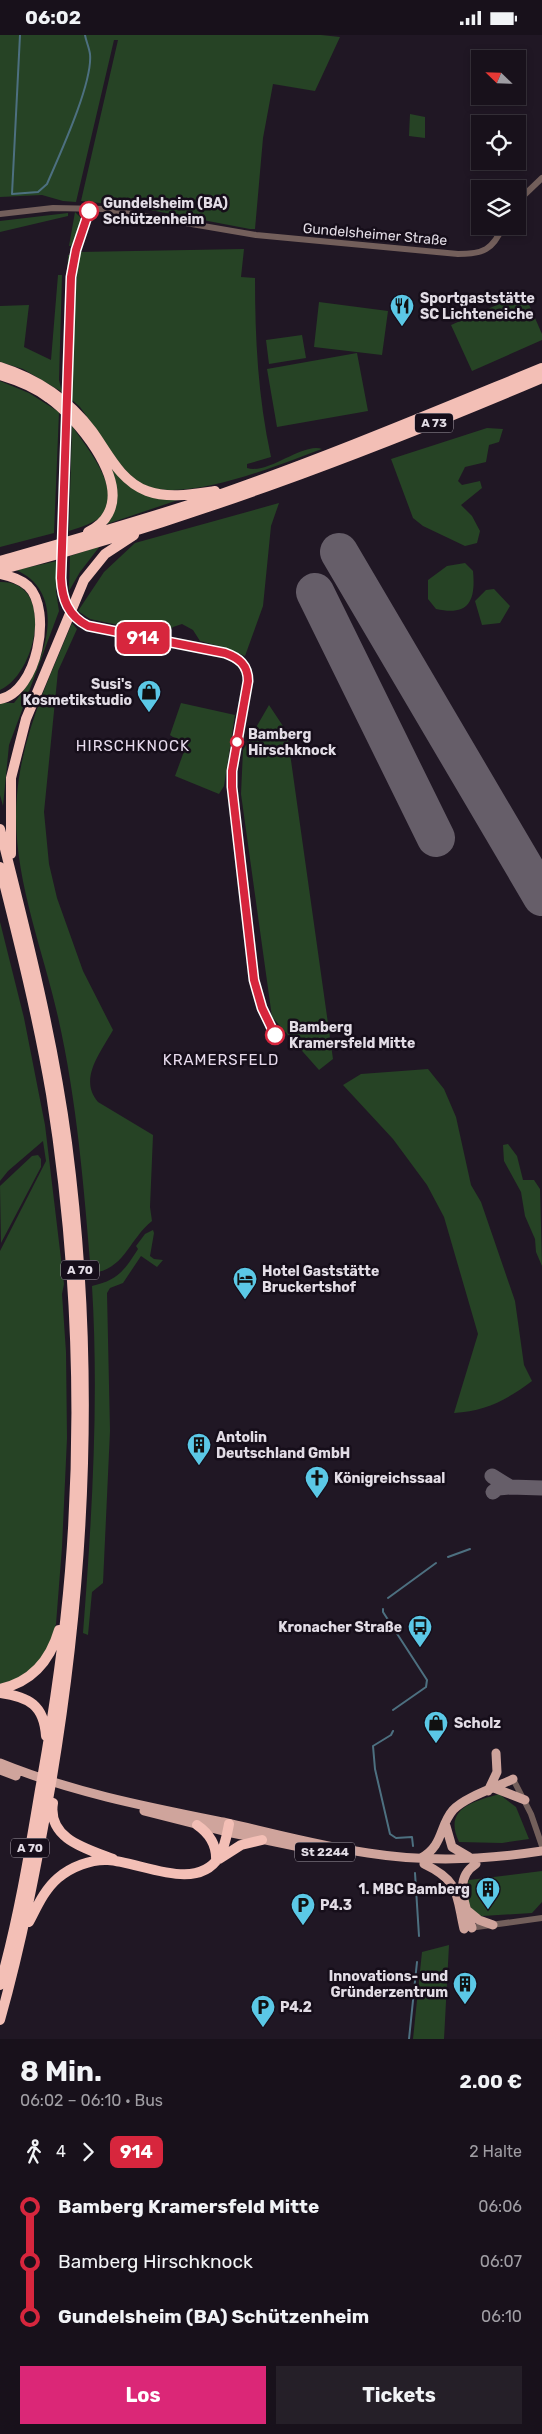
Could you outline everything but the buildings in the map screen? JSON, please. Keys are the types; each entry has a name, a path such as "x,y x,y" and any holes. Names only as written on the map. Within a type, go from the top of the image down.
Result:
{"highway":[{"path":"0,367 34,380 55,398 77,418 123,475 141,488 167,495 232,490"},
{"name":"A 73","path":"0,572 49,552 232,490 431,415 542,368"},
{"path":"0,375 28,385 55,398"},
{"name":"A 73","path":"76,543 148,527 324,466 542,378"},
{"path":"76,543 103,522 112,505 112,492 100,458 77,418"},
{"path":"13,879 10,815 13,763 26,719 77,594 94,565 105,554 148,527"},
{"name":"A 73","path":"0,561 49,552"},
{"path":"0,572 16,578 28,586 38,602 40,617 38,646 27,676 19,689 11,695 0,699"},
{"name":"A 70","path":"0,829 48,1029 59,1090 73,1194 83,1310 85,1428 79,1571 66,1688 52,1775 22,1934 0,2020"},
{"name":"A 70","path":"0,867 29,988 50,1092 69,1248 76,1384 75,1482 67,1605 45,1762 23,1885 0,1985"},
{"path":"0,1691 25,1680 42,1665 54,1647 67,1605"},
{"path":"0,1691 24,1698 38,1709 45,1726 45,1762"},
{"path":"52,1775 54,1793 52,1813 58,1830 75,1844 123,1863"},
{"path":"197,1825 205,1831 213,1842 216,1861"},
{"path":"216,1861 223,1850 228,1828"},
{"path":"22,1934 42,1898 58,1877 70,1869 86,1863 107,1860 170,1873 189,1874 208,1869 216,1861 241,1845 262,1840"}],"main road":[{"path":"491,1790 497,1772 496,1753"},
{"name":"St 2244","path":"0,1763 18,1773"},
{"name":"St 2244","path":"0,1770 18,1773 197,1825 228,1828 262,1840 370,1859 474,1861 542,1856"},
{"path":"468,1928 452,1881 423,1861 438,1843 446,1823 457,1806 513,1779"},
{"path":"491,1790 525,1800"},
{"name":"St 2244","path":"77,1791 228,1828 328,1847 423,1861"},
{"path":"446,1823 452,1847 474,1861 465,1872 462,1882 468,1928"},
{"name":"St 2244","path":"524,1856 542,1851"},
{"path":"467,1911 479,1920 493,1925"}],"street":[{"path":"526,193 542,178"},
{"name":"Gundelsheimer Straße","path":"0,214 53,209 104,209 231,231 466,254 479,252 493,245 498,235"},
{"path":"513,1779 525,1800 542,1845"},
{"path":"530,1920 542,1912"},
{"path":"468,1928 542,1918"},
{"path":"530,1920 542,1922"}],"green space":[{"path":"0,35 321,35 340,37 315,91 273,84 263,138 255,229 250,229 129,206 81,201 118,40 114,40 76,202 63,201 42,195 0,197"},
{"path":"410,114 425,117 425,138 409,136"},
{"path":"75,212 83,220 74,245 69,246"},
{"path":"68,213 68,216 0,232 0,221"},
{"path":"244,249 241,277 255,278 258,368 271,457 247,464 247,468 265,467 305,450 322,449 229,481 178,490 156,489 139,482 131,476 80,407 71,399 74,313 79,252"},
{"path":"68,255 71,255 65,384 63,375"},
{"path":"58,275 62,275 59,380 62,392 23,369 0,362 0,306 29,305 24,347 51,360"},
{"path":"524,293 542,334 542,340 472,371 451,325"},
{"path":"319,302 388,311 382,355 314,347"},
{"path":"302,335 306,358 269,364 266,340"},
{"path":"357,353 368,411 277,427 267,369"},
{"path":"0,381 29,393 59,412 54,533 0,547"},
{"path":"72,426 100,468 108,491 108,503 104,513 97,519 69,531"},
{"path":"487,428 503,429 499,442 489,445 486,462 465,467 458,481 462,485 480,481 482,488 461,505 472,516 480,531 477,543 465,546 423,526 413,518 391,459"},
{"path":"109,466 127,485 184,498 104,525 110,518"},
{"path":"279,503 271,526 263,606 245,656 226,648 200,641 193,630 182,624 173,627 165,635 90,619 78,611 104,572 135,543"},
{"path":"100,546 80,572 69,591 70,556"},
{"path":"57,561 56,591 59,611 9,745 3,806 0,795 0,703 14,703 25,688 35,671 47,632 47,613 43,596 33,581 16,570"},
{"path":"465,563 473,571 474,582 468,604 456,610 436,609 428,599 428,580 447,566"},
{"path":"0,582 18,585 29,596 34,611 35,629 31,648 23,666 13,681 0,690"},
{"path":"494,589 510,606 500,623 482,625 475,601 486,590"},
{"path":"72,623 77,629 58,671 44,812 49,864 57,898 83,971 113,1030 98,1056 91,1075 92,1093 98,1102 153,1135 150,1207 152,1221 111,1267 91,1273 75,1113 65,1049 29,907 18,851 16,823 17,795 24,750 38,707"},
{"path":"181,703 235,715 224,786 219,794 175,776 186,746 170,735"},
{"path":"269,705 287,732 333,1059 319,1070 272,1017 241,794 243,750"},
{"path":"0,922 24,1018 45,1125 64,1284 62,1294 66,1352 67,1438 56,1624 48,1649 34,1667 15,1680 0,1684 0,1251 46,1161 43,1141 8,1171 0,1181"},
{"path":"428,1069 444,1089 456,1117 471,1185 481,1202 515,1301 524,1365 532,1381 505,1399 486,1407 465,1412 454,1413 478,1334 444,1217 427,1185 393,1139 343,1085 361,1074"},
{"path":"508,1144 517,1156 523,1180 534,1180 540,1189 542,1266 536,1252 535,1239 525,1216 521,1192 504,1161 503,1145"},
{"path":"38,1155 41,1159 41,1167 1,1243 0,1186 32,1156"},
{"path":"153,1230 150,1256 154,1259 163,1260 157,1267 141,1256 123,1283 110,1288 107,1293 110,1431 103,1583 92,1592 88,1635 83,1633 94,1459 95,1373 92,1286 108,1281 120,1273 133,1257 138,1249 136,1246 145,1234"},
{"path":"499,1794 516,1807 529,1839 502,1843 459,1842 455,1831 455,1821 463,1808"},
{"path":"542,1871 542,1902 532,1913 482,1916 477,1914 470,1906 466,1896 469,1880"},
{"path":"449,1945 444,2039 413,2039 422,1952"}],"waterway":[{"path":"20,35 12,194 38,192 47,184 67,138 86,83 90,67 90,54 85,35"},
{"path":"448,1557 470,1549"},
{"path":"388,1598 436,1563"},
{"path":"383,1609 383,1612 427,1680 426,1687 393,1710"},
{"path":"393,1731 391,1735 373,1746 375,1769 390,1834 396,1838 412,1837 413,1846"},
{"path":"415,1873 419,1936"},
{"path":"409,2039 417,1962"}],"taxiway":[{"path":"492,1476 510,1487 498,1488 493,1492"},
{"path":"510,1487 542,1488"}],"runway":[{"path":"339,552 542,897"},
{"path":"315,592 436,838"}],"bus line":[{"name":"914","path":"89,211 76,250 71,277 70,371 61,578 63,598 74,617 88,626 225,653 240,659 247,671 248,681 231,781 254,980 262,1008 275,1035"}],"place":[{"name":"Gundelsheim (BA) Schützenheim","path":"89,211"},
{"name":"Sportgaststätte SC Lichteneiche","path":"402,327"},
{"name":"Susi's Kosmetikstudio","path":"149,713"},
{"name":"Bamberg Hirschknock","path":"237,742"},
{"name":"Bamberg Kramersfeld Mitte","path":"275,1035"},
{"name":"Hotel Gaststätte Bruckertshof","path":"245,1300"},
{"name":"Antolin Deutschland GmbH","path":"199,1466"},
{"name":"Königreichssaal","path":"317,1499"},
{"name":"Kronacher Straße","path":"420,1648"},
{"name":"Scholz","path":"436,1744"},
{"name":"1. MBC Bamberg","path":"488,1910"},
{"name":"P4.3","path":"303,1926"},
{"name":"Innovations- und Gründerzentrum","path":"465,2005"},
{"name":"P4.2","path":"263,2028"}],"district":[{"name":"HIRSCHKNOCK","path":"133,746"},
{"name":"KRAMERSFELD","path":"221,1060"}]}
